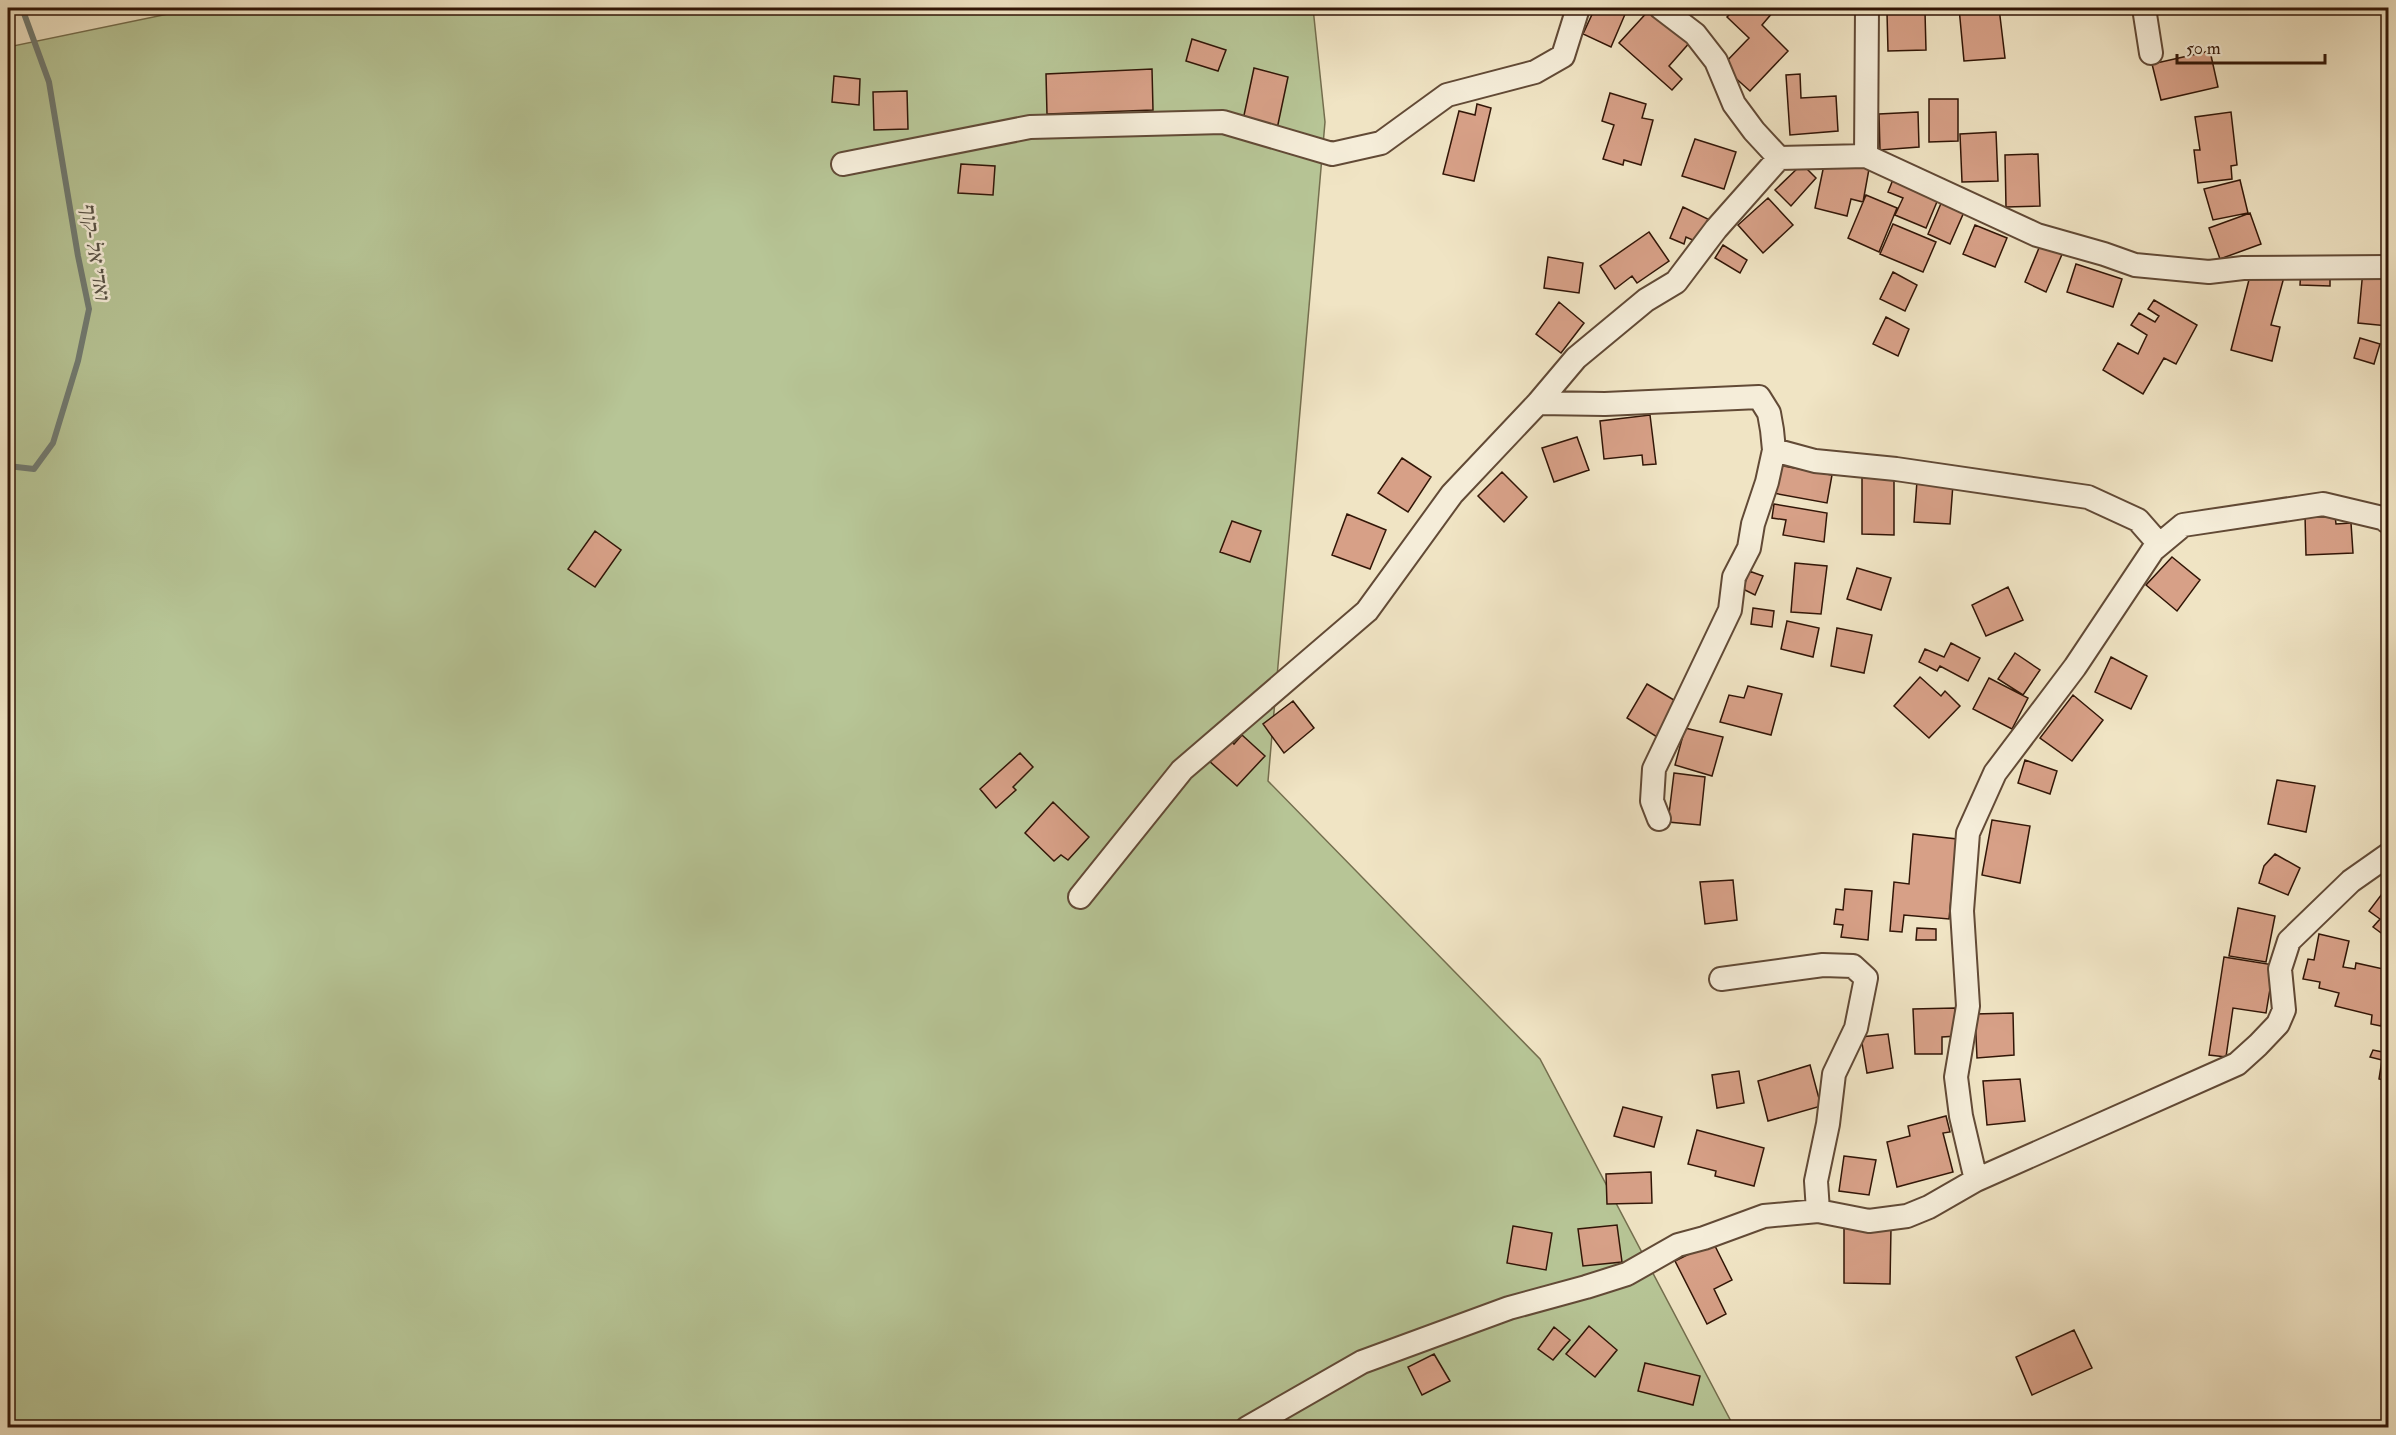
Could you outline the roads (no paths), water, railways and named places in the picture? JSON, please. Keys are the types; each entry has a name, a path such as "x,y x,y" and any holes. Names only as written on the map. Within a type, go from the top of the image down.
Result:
{"street":[{"path":"843,164 1030,127 1223,122 1332,154 1382,143 1447,95 1535,72 1563,56 1578,8"},
{"path":"1661,8 1695,34 1716,62 1734,104 1754,131 1779,158"},
{"path":"1866,156 1867,8"},
{"path":"2144,8 2151,53"},
{"path":"1080,897 1182,770 1367,611 1452,494 1538,403 1576,358 1646,300 1676,282 1716,229 1779,158 1866,156 2037,235 2135,265 2209,272 2243,268 2388,267"},
{"path":"1538,403 1605,404 1760,397 1769,412 1774,450 1767,482 1753,524 1749,548 1734,577 1730,610 1654,769 1652,801 1659,819"},
{"path":"1774,450 1815,461 1896,469 2088,497 2138,520 2159,544"},
{"path":"1976,1180 1961,1116 1956,1077 1968,1006 1962,912 1968,832 1995,773 2075,667 2153,549 2183,525 2323,504 2382,518 2388,522"},
{"path":"1247,1428 1362,1362 1509,1308 1627,1274 1678,1245 1764,1216 1818,1210 1869,1221 1907,1216 1929,1207 1976,1180 2237,1064 2278,1024 2284,1011 2280,969 2289,941 2350,881 2388,855"},
{"path":"1721,979 1822,965 1853,966 1866,978 1856,1028 1834,1074 1828,1124 1816,1180 1818,1210"}],"waterway":[{"name":"ואדי אל-קוף","path":"8,466 34,469 53,443 78,361 89,309 49,82 22,8"}]}
